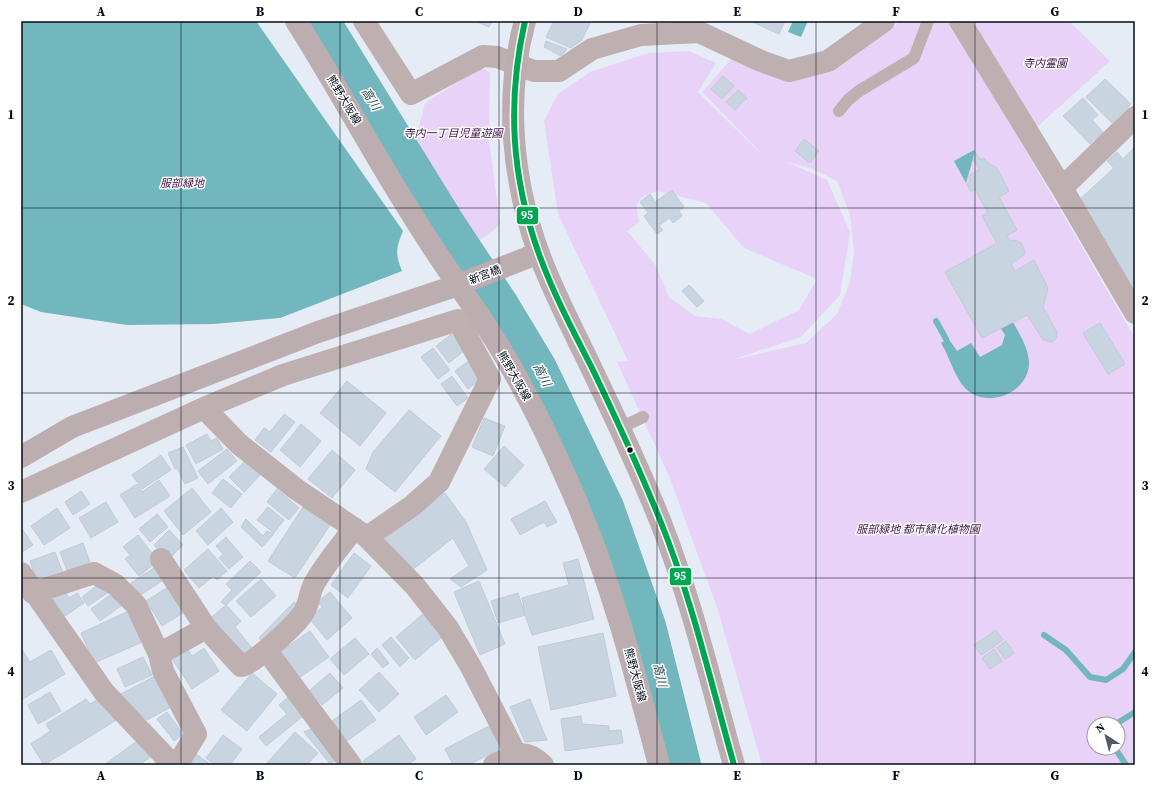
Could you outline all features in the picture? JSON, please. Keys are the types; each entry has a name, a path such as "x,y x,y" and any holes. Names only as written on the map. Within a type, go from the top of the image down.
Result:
{"street":[{"name":"熊野大阪線","path":"296,21 400,196 458,285 471,302 521,387 569,483 606,580 628,647 659,765"},
{"path":"364,21 411,94 483,56 497,57 534,71 560,71 592,49 642,35 702,27 761,61 789,71 828,61 884,21"},
{"path":"525,21 516,64 513,100 514,139 520,184 539,253 550,282 620,428 661,524 691,607 734,765"},
{"path":"960,21 1062,188 1135,313"},
{"path":"1062,188 1135,117"},
{"name":"新宮橋","path":"21,457 72,426 318,332 458,285 539,253"},
{"path":"21,492 204,408 283,375 458,320 490,380 440,482 412,506 360,532 314,584 303,615 267,651 258,654 246,665 241,666 206,628 161,559"},
{"path":"318,332 325,362"},
{"path":"204,408 239,444 296,490 360,532 415,586 448,628 471,667 516,754"},
{"path":"33,593 94,573 116,585 136,605 159,654 163,671 196,734 177,765"},
{"path":"21,574 104,692 173,765"},
{"path":"159,654 206,628"},
{"path":"267,651 351,765"},
{"path":"494,765 516,754 533,756 543,765"}],"lane":[{"path":"840,111 848,100 858,91 914,58 928,21"},
{"path":"620,428 642,417"}],"green space":[{"name":"服部緑地 都市緑化植物園","path":"901,21 950,21 1135,338 1135,765 762,765 718,610 669,476 617,362 628,361 558,214 544,121 558,94 590,72 649,53 689,51 716,63 698,92 762,154 702,92 733,57 788,82 832,72","holes":["787,162 811,168 837,181 850,215 854,251 850,282 837,314 806,343 732,360 801,337 840,295 850,232 827,180","657,191 706,203 744,248 817,279 799,310 750,334 721,319 695,316 669,297 655,264 627,231 639,222 637,204 641,198"]},
{"name":"寺内霊園","path":"970,21 1069,21 1110,61 1035,129"},
{"name":"寺内一丁目児童遊園","path":"482,67 490,73 489,140 500,224 488,235 477,241 463,223 416,138 425,103"}],"water":[{"name":"服部緑地","path":"21,21 256,21 403,231 397,251 398,260 402,271 280,318 213,324 127,325 41,312 21,304"},
{"path":"793,21 808,21 801,37 788,32"},
{"path":"974,150 975,152 966,183 954,161"},
{"path":"1013,322 1027,351 1029,362 1027,373 1023,382 1006,395 996,398 985,398 975,395 966,389 958,379 941,343 948,338 957,351 971,343 980,357 1002,345 1005,335 1001,329"}],"building":[{"path":"475,21 492,21 489,27"},
{"path":"554,21 591,21 582,40 571,48 546,37"},
{"path":"750,21 785,21 779,34"},
{"path":"546,41 567,49 561,56 544,47"},
{"path":"723,76 734,86 722,99 711,89"},
{"path":"1105,79 1131,104 1112,123 1086,97"},
{"path":"738,90 747,98 735,110 726,102"},
{"path":"1083,98 1098,115 1092,120 1103,132 1090,144 1063,116"},
{"path":"804,139 819,151 810,163 795,151"},
{"path":"1135,147 1135,292 1080,199 1114,168 1107,161 1117,152 1123,159"},
{"path":"975,152 981,160 984,158 988,163 997,168 1009,191 999,197 1017,230 1007,236 1011,241 1016,240 1021,243 1025,251 1024,255 1011,264 1015,271 1034,260 1048,288 1043,307 1057,332 1057,338 1052,342 1043,340 1027,315 982,338 945,272 997,243 982,216 988,213 975,189 971,192 967,184 970,182 969,176 979,169 973,159"},
{"path":"672,190 684,207 679,211 682,216 673,223 669,218 659,226 663,230 657,234 644,216 648,213 640,202 650,194 655,202"},
{"path":"689,285 704,301 697,307 682,291"},
{"path":"1100,323 1125,364 1108,374 1083,333"},
{"path":"453,333 466,349 449,363 436,346"},
{"path":"433,348 450,370 438,379 421,357"},
{"path":"470,360 483,377 468,389 455,371"},
{"path":"452,376 468,398 457,406 441,384"},
{"path":"347,381 386,413 360,446 320,413"},
{"path":"409,410 441,436 395,492 366,469 373,452"},
{"path":"284,414 295,422 271,452 255,440 264,428 270,432"},
{"path":"484,418 505,426 493,456 472,447"},
{"path":"301,424 321,441 300,467 280,450"},
{"path":"207,434 211,441 217,438 223,449 196,464 186,445"},
{"path":"504,446 524,465 505,487 484,469"},
{"path":"183,447 198,478 185,484 177,468 175,469 168,453"},
{"path":"227,449 237,461 208,484 198,471"},
{"path":"332,450 355,470 332,498 308,479"},
{"path":"161,455 171,470 142,489 132,475"},
{"path":"247,459 262,473 244,492 229,477"},
{"path":"223,479 242,494 231,508 212,493"},
{"path":"159,480 170,496 135,518 120,495 137,484 142,492"},
{"path":"192,488 211,512 183,535 164,511"},
{"path":"277,489 299,508 289,520 267,502"},
{"path":"81,491 90,504 73,515 65,502"},
{"path":"445,493 466,522 487,570 461,587 450,579 469,566 453,538 407,574 382,541"},
{"path":"545,501 557,522 547,527 544,522 520,535 511,519"},
{"path":"106,502 118,522 91,538 79,518"},
{"path":"268,507 284,520 274,533 257,520"},
{"path":"303,507 330,525 295,578 268,561"},
{"path":"57,508 70,528 44,545 31,526"},
{"path":"221,508 233,522 208,545 196,531"},
{"path":"157,514 168,527 150,542 139,529"},
{"path":"246,519 263,536 267,531 274,534 262,547 241,527"},
{"path":"21,527 33,545 21,553"},
{"path":"169,530 183,545 168,560 154,545"},
{"path":"138,535 158,561 139,576 125,559 130,555 123,547"},
{"path":"226,537 243,557 229,569 219,558 223,554 216,546"},
{"path":"83,543 90,562 67,571 60,552"},
{"path":"208,549 227,571 217,580 213,576 199,588 184,570"},
{"path":"55,552 63,573 37,582 30,561"},
{"path":"354,553 371,566 348,598 331,585"},
{"path":"578,559 594,619 532,635 525,615 522,598 569,585 563,563"},
{"path":"250,561 261,572 226,605 221,602 232,590 226,584"},
{"path":"160,564 168,577 139,596 131,583"},
{"path":"261,579 276,596 251,617 236,601"},
{"path":"103,581 110,591 88,606 82,597"},
{"path":"479,581 505,644 480,655 454,592"},
{"path":"173,584 189,609 162,626 146,601"},
{"path":"64,590 69,598 77,593 84,603 65,616 52,598"},
{"path":"330,592 352,618 327,640 309,618 322,607 317,602"},
{"path":"113,593 122,605 100,621 91,609"},
{"path":"518,593 525,615 498,623 491,601"},
{"path":"294,602 302,609 267,646 259,638"},
{"path":"226,605 241,621 235,627 258,655 246,665 208,620"},
{"path":"133,609 147,640 94,663 81,633"},
{"path":"423,614 442,637 415,660 396,637"},
{"path":"996,630 1003,640 981,655 974,645"},
{"path":"310,631 329,657 296,680 278,653"},
{"path":"603,633 616,696 551,710 538,647"},
{"path":"391,637 409,658 400,667 382,645"},
{"path":"355,638 369,654 344,675 330,659"},
{"path":"1006,641 1014,653 1005,659 997,648"},
{"path":"185,646 192,656 204,648 219,671 192,689 170,656"},
{"path":"21,648 30,662 51,650 65,674 21,700"},
{"path":"377,648 389,663 383,668 371,654"},
{"path":"994,649 1002,661 990,669 982,658"},
{"path":"143,657 152,675 125,687 117,669"},
{"path":"379,672 399,694 379,712 359,690"},
{"path":"252,673 277,694 247,731 221,710"},
{"path":"330,673 343,688 322,705 310,690"},
{"path":"155,676 171,707 147,720 119,695"},
{"path":"50,692 61,711 38,724 28,705"},
{"path":"292,694 308,712 266,746 259,737 287,714 279,705"},
{"path":"446,695 458,712 426,735 414,717"},
{"path":"103,696 118,719 44,765 31,744 50,731 46,724 86,699 90,704"},
{"path":"530,699 547,740 525,742 510,707"},
{"path":"361,700 376,720 347,741 332,721"},
{"path":"167,712 183,734 174,741 157,719"},
{"path":"581,716 582,724 609,726 609,731 621,730 623,743 565,751 561,719"},
{"path":"489,726 501,748 469,765 453,765 445,749"},
{"path":"313,728 337,759 330,764 304,732"},
{"path":"295,732 318,753 307,765 269,765 267,763"},
{"path":"223,735 242,749 230,765 225,762 221,765 215,765 206,758"},
{"path":"399,735 416,759 407,765 366,765 363,761"},
{"path":"140,739 152,756 139,765 104,765"},
{"path":"196,754 211,765 188,765"}],"waterway":[{"name":"高川","path":"322,21 448,225 501,305 539,368 606,507 648,626 683,765"},
{"path":"936,321 946,339"},
{"path":"1044,635 1066,650 1090,677 1106,680 1123,669 1135,652"},
{"path":"1126,718 1135,712"},
{"path":"1120,756 1126,765"}],"transit line":[{"name":"95","path":"525,21 519,51 514,109 518,167 522,196 530,225 539,254 551,283 627,443 660,520 682,580 734,765"}]}
